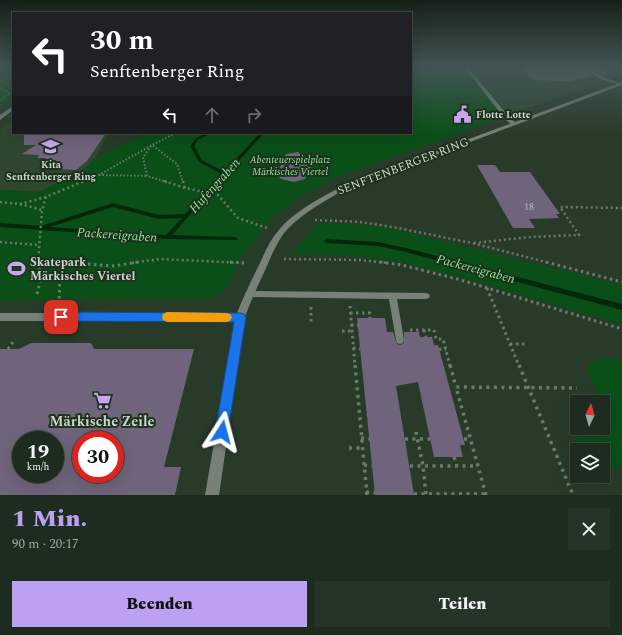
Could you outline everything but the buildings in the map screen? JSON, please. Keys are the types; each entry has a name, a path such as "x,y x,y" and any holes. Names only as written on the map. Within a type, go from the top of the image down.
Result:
{"street":[{"name":"SENFTENBERGER RING","path":"212,495 240,317 269,252 280,233 295,219 328,196 345,187 605,90"},
{"path":"0,118 12,109"},
{"path":"0,317 240,317"}],"lane":[{"path":"485,90 514,124"},
{"path":"249,294 426,296"},
{"path":"392,296 400,340"}],"path":[{"path":"0,101 10,93 4,90"},
{"path":"20,204 46,197 99,175 174,134"},
{"path":"147,176 143,157 152,145"},
{"path":"152,145 177,164 185,188"},
{"path":"99,175 147,176 185,188 218,195 238,218 267,228"},
{"path":"37,294 41,279 38,261 38,245 42,210 46,197"},
{"path":"0,202 20,204 42,210"},
{"path":"472,244 530,237 579,235 560,207 622,208"},
{"path":"315,220 360,222 398,228 472,244 622,282"},
{"path":"0,242 38,245"},
{"path":"38,261 114,266 160,259 244,263"},
{"path":"284,259 360,260 382,262 486,287 622,329"},
{"path":"41,279 60,280 59,302"},
{"path":"486,287 573,495"},
{"path":"305,295 304,304 311,307 311,323"},
{"path":"349,296 366,494 375,493"},
{"path":"350,313 370,313 370,318"},
{"path":"351,326 358,325"},
{"path":"398,328 434,330 436,339 443,339 486,494 414,494"},
{"path":"424,330 426,337"},
{"path":"342,331 352,331"},
{"path":"8,349 15,339"},
{"path":"510,344 527,344"},
{"path":"353,348 360,349"},
{"path":"439,349 446,350"},
{"path":"456,386 577,388"},
{"path":"416,432 423,466 426,494"},
{"path":"361,438 370,439"},
{"path":"405,439 430,439"},
{"path":"464,439 470,439"},
{"path":"349,448 362,448"},
{"path":"454,457 457,466"},
{"path":"364,465 372,466"},
{"path":"410,466 478,466"}],"shaded area":[{"path":"488,90 579,90 509,115"},
{"name":"Kita Senftenberger Ring","path":"12,120 12,134 108,135 95,158 87,168 39,192 0,190 0,130"}],"green space":[{"path":"0,90 12,90 12,99 0,107"},
{"name":"Abenteuerspielplatz Märkisches Viertel","path":"412,90 488,90 509,115 338,177 300,196 275,216 261,230 240,260 227,289 210,299 40,299 0,301 0,190 40,192 87,168 95,158 146,134 412,134"},
{"path":"318,223 365,225 390,228 622,285 622,325 489,285 409,264 381,259 340,255 293,255 300,243"},
{"path":"608,357 622,361 622,469 610,469 610,443 580,443 573,436 610,435 610,395 570,395 570,411 568,394 598,394 589,374 588,366 594,359"}],"waterway":[{"path":"207,134 197,139 192,146 200,161 224,174"},
{"name":"Hufengraben","path":"167,237 261,134"},
{"path":"43,227 113,205 159,217 186,216"},
{"name":"Packereigraben","path":"0,225 167,237"},
{"name":"Packereigraben","path":"167,237 235,239"},
{"name":"Packereigraben","path":"327,241 378,244 406,250 622,307"}],"slow traffic":[{"path":"167,317 226,317"}],"place":[{"name":"Flotte Lotte","path":"463,114"},
{"name":"Kita Senftenberger Ring","path":"51,147"},
{"name":"Skatepark Märkisches Viertel","path":"17,269"},
{"name":"Märkische Zeile","path":"102,401"}],"route":[{"path":"61,317 240,317 222,432"}]}
